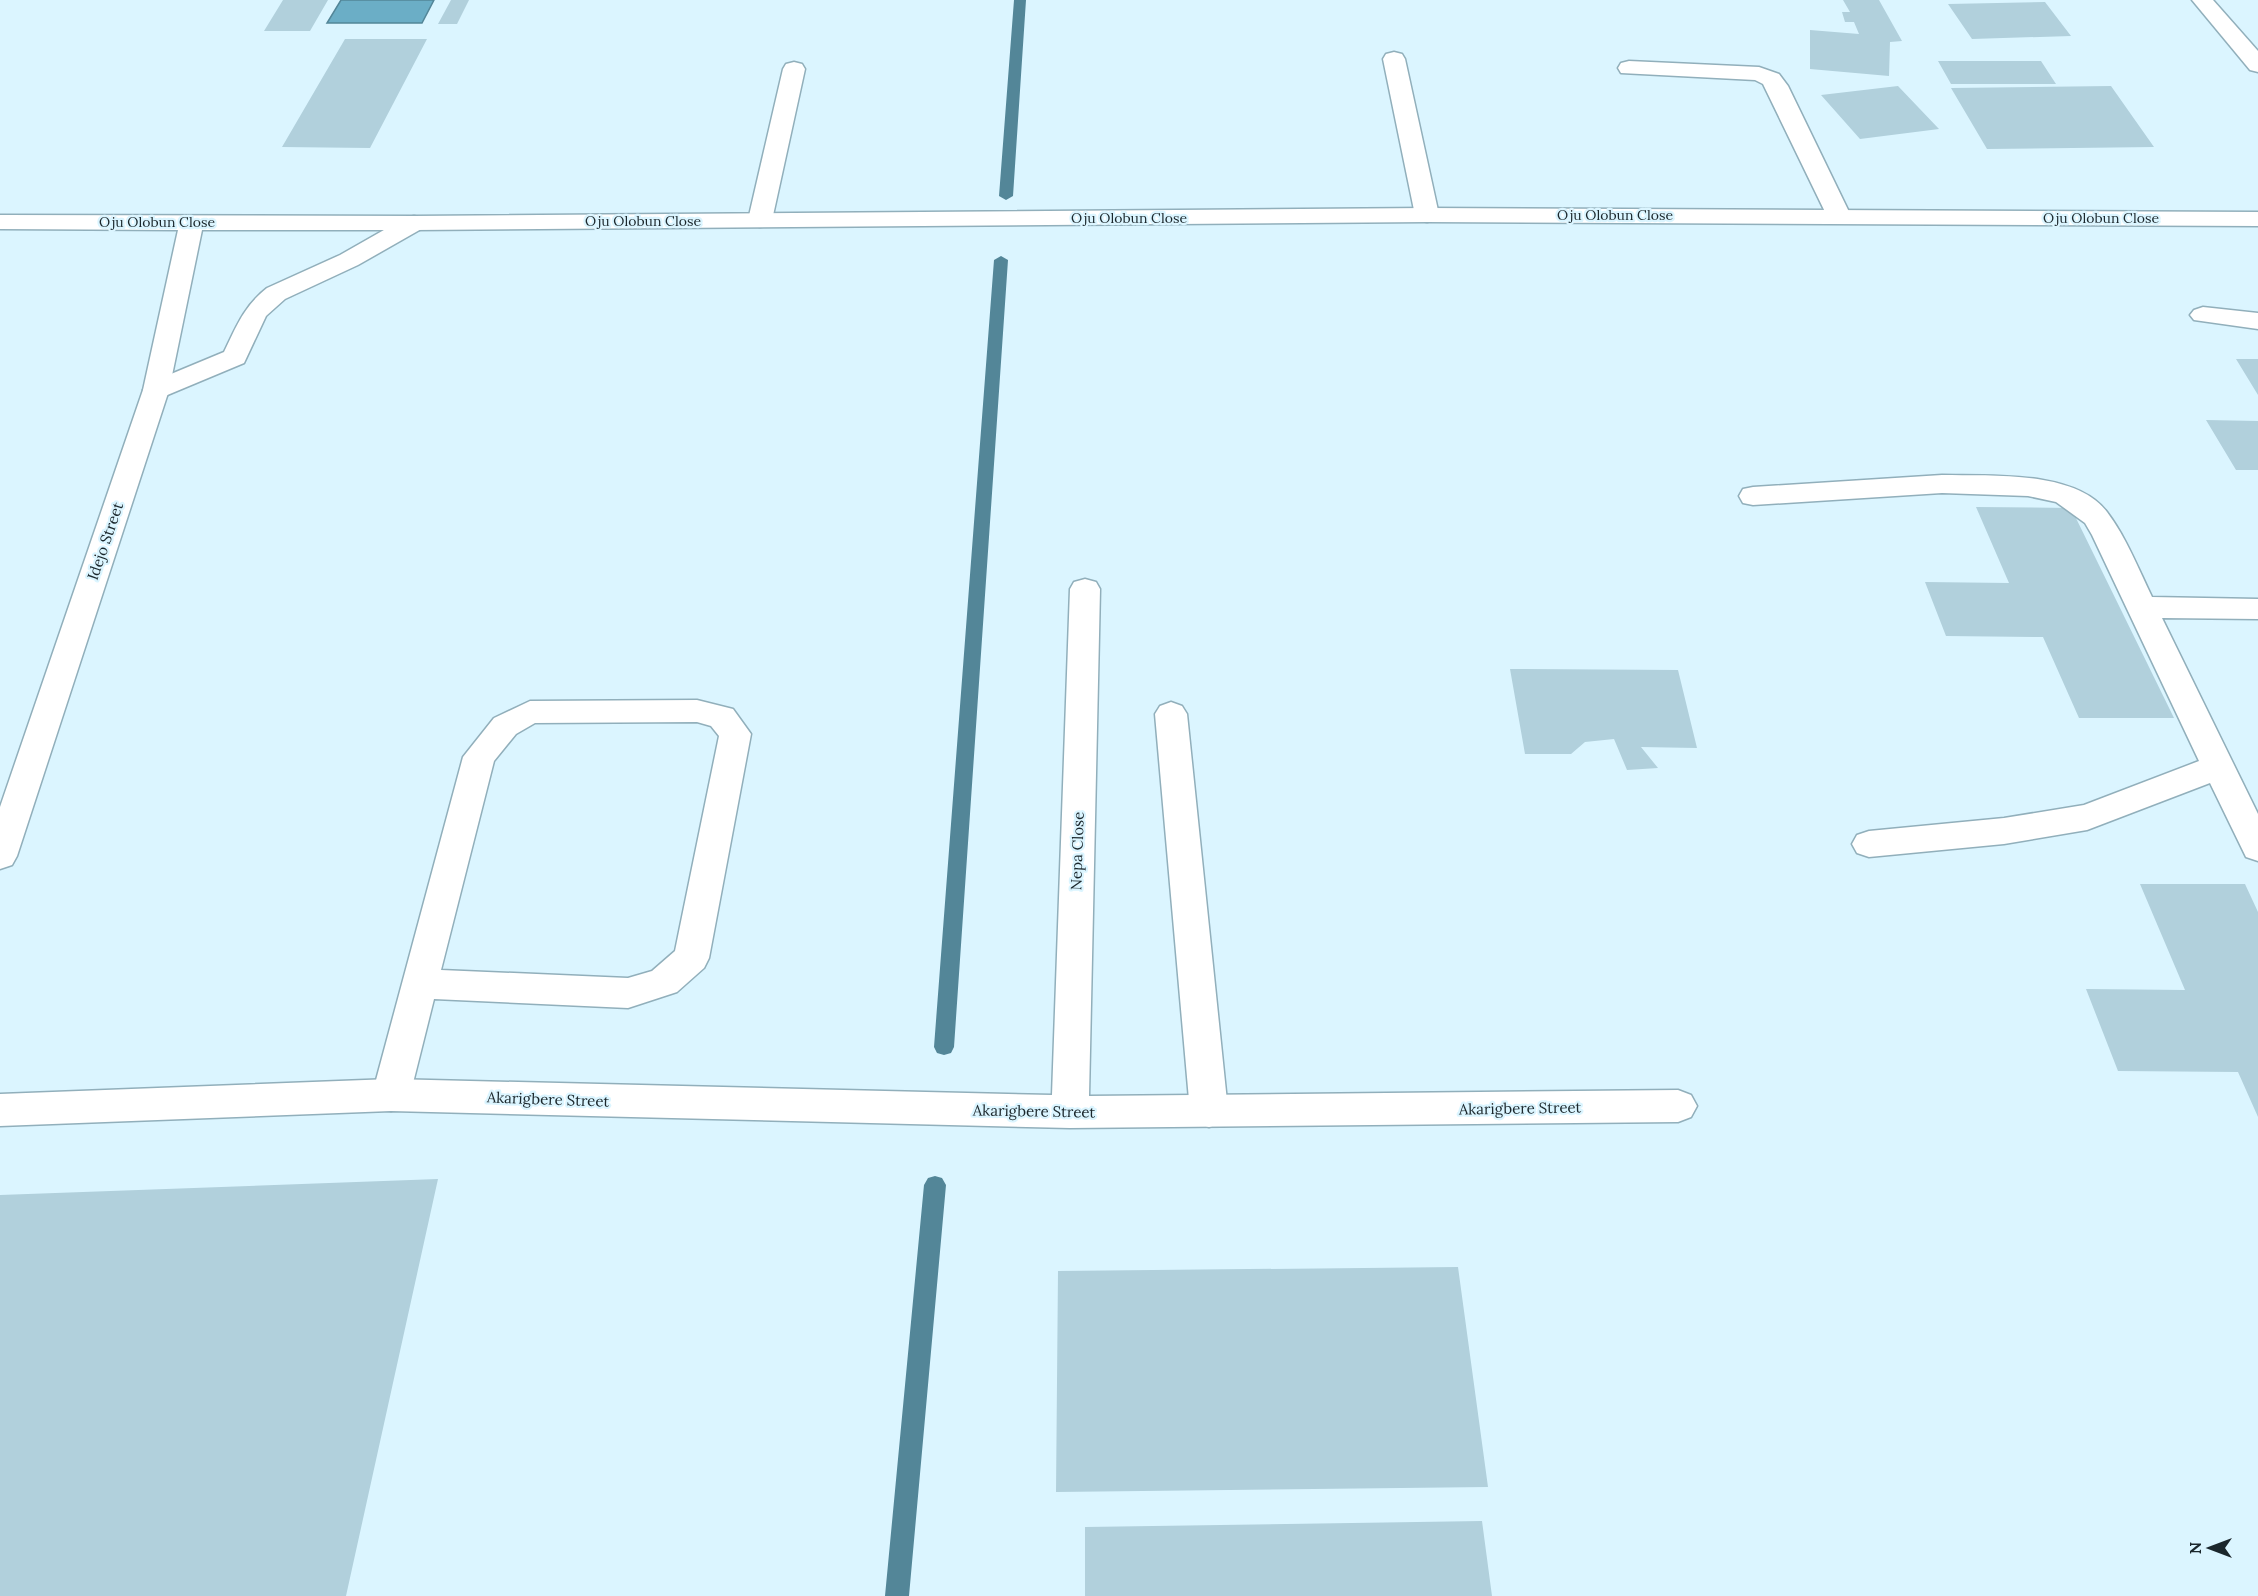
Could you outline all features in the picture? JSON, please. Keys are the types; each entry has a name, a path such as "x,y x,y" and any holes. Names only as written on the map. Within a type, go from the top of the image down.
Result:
{"street":[{"path":"2202,0 2258,65"},
{"path":"1394,59 1427,215"},
{"path":"1629,68 1759,74 1771,80 1777,86 1839,216"},
{"path":"760,220 794,69"},
{"name":"Oju Olobun Close","path":"0,222 414,223 1427,215 2258,219"},
{"name":"Idejo Street","path":"0,856 156,390 192,221"},
{"path":"156,390 235,357 249,325 266,301 291,286 349,260 414,223"},
{"path":"2203,315 2258,321"},
{"path":"1753,496 1942,484 2028,487 2065,494 2095,516 2258,848"},
{"name":"Nepa Close","path":"1070,1112 1084,589"},
{"path":"2140,607 2258,609"},
{"path":"391,1095 479,757 505,726 530,712 697,711 722,717 735,734 691,958 664,982 628,993 420,984"},
{"path":"1171,714 1209,1112"},
{"path":"1869,844 2004,831 2087,817 2218,767"},
{"name":"Akarigbere Street","path":"0,1110 391,1095 1070,1112 1678,1107"}],"water":[{"path":"341,0 434,0 422,23 327,23"}],"building":[{"path":"283,0 328,0 310,31 264,31"},
{"path":"451,0 469,0 457,24 438,24"},
{"path":"1843,0 1879,0 1902,41 1890,42 1889,76 1810,69 1810,30 1859,34 1854,22 1845,22 1842,12 1850,12"},
{"path":"2045,2 2071,36 1972,39 1948,4"},
{"path":"345,39 427,39 370,148 282,147"},
{"path":"1938,61 2041,61 2056,84 1951,84"},
{"path":"1898,86 1939,129 1860,139 1821,95"},
{"path":"2111,86 2154,147 1987,149 1951,88"},
{"path":"2236,359 2258,359 2258,395"},
{"path":"2206,420 2258,421 2258,470 2236,470"},
{"path":"1976,507 2071,508 2174,718 2079,718 2043,637 1946,636 1925,582 2009,583"},
{"path":"1510,669 1678,670 1697,748 1641,747 1658,768 1627,770 1614,739 1585,742 1571,754 1525,754"},
{"path":"2140,884 2245,884 2258,912 2258,1117 2238,1072 2118,1071 2086,989 2185,990"},
{"path":"438,1179 346,1596 0,1596 0,1195"},
{"path":"1458,1267 1488,1487 1056,1492 1058,1271"},
{"path":"1482,1521 1492,1596 1085,1596 1085,1527"}],"waterway":[{"path":"1006,196 1020,0"},
{"path":"944,1047 1001,260"},
{"path":"897,1596 935,1185"}]}
